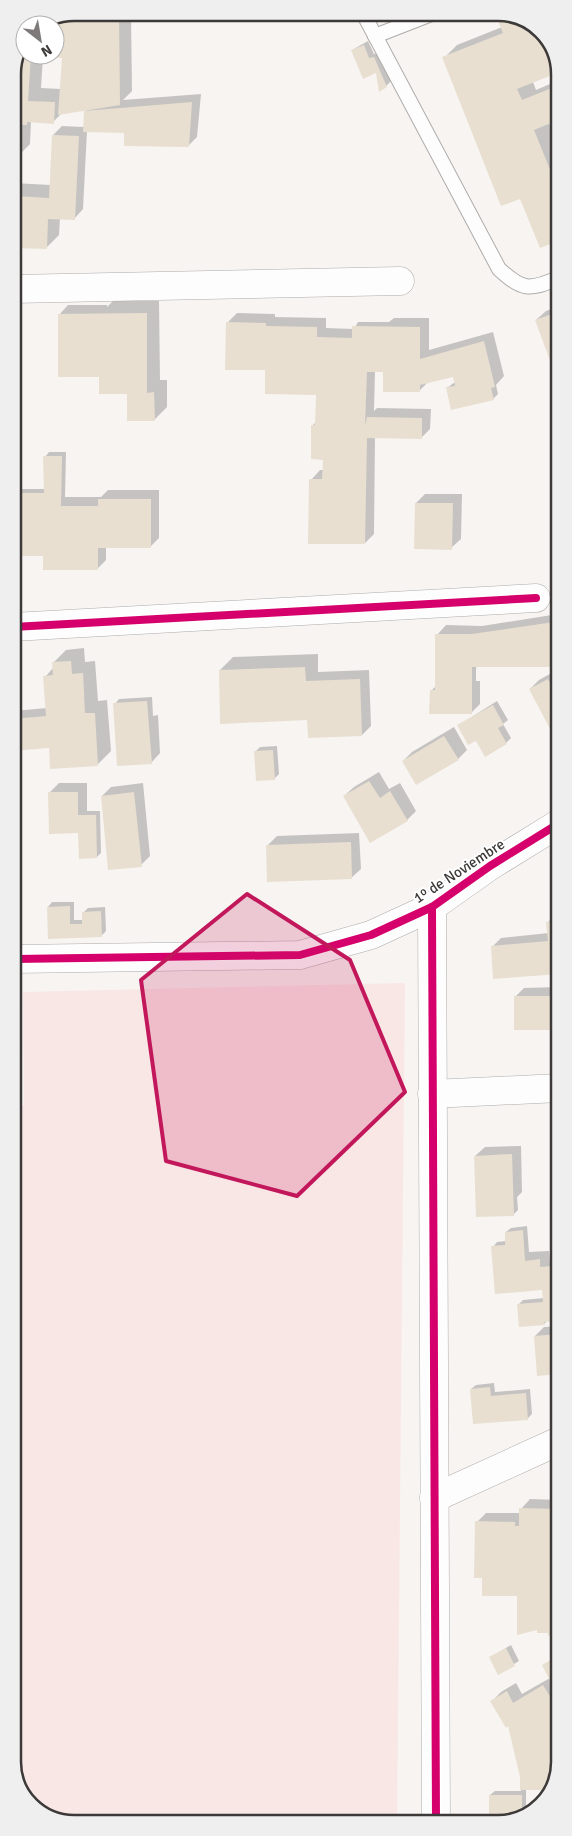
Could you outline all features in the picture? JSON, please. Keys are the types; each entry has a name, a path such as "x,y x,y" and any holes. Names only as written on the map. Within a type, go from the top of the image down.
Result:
{"street":[{"path":"21,289 400,281"},
{"path":"21,627 536,598"},
{"name":"1º de Noviembre","path":"21,959 300,955 371,935 432,907 490,866 551,828"},
{"path":"432,907 436,1815"},
{"path":"432,1094 551,1088"},
{"path":"434,1498 551,1445"}],"lane":[{"path":"367,21 498,269 516,285 540,286 551,281"},
{"path":"375,36 413,21"}],"highlighted area":[{"path":"247,894 350,960 405,1092 297,1196 166,1161 141,980"}],"shaded area":[{"path":"405,983 397,1815 71,1815 54,1811 42,1804 27,1785 23,1776 21,1762 21,1105 24,1105 23,992"}],"building":[{"path":"119,21 120,105 58,115 62,65 65,65 65,22"},
{"path":"498,21 508,22 524,28 542,45 549,60 551,75 517,89 522,100 551,88 551,123 534,130 551,172 551,244 540,248 520,199 501,206 442,57 503,33"},
{"path":"364,45 369,58 374,57 387,87 379,92 376,73 363,79 351,50"},
{"path":"22,65 30,65 28,101 55,102 54,124 27,122 27,125 21,125"},
{"path":"192,102 189,147 124,146 124,133 83,132 84,111"},
{"path":"52,135 79,136 75,220 48,219 47,249 21,248 21,196 49,198"},
{"path":"147,313 147,393 154,392 155,421 127,421 127,394 99,394 99,377 58,377 58,314"},
{"path":"551,314 551,363 535,320"},
{"path":"226,322 266,323 266,326 317,327 317,337 352,338 352,326 420,327 420,359 484,341 495,387 491,388 494,400 451,410 446,387 455,386 453,377 420,385 420,392 383,392 383,372 367,372 365,426 367,417 422,418 422,439 367,438 365,544 308,544 309,479 322,479 323,460 311,459 311,425 315,425 316,395 265,394 265,370 225,370"},
{"path":"43,456 62,456 61,506 98,506 98,499 151,499 151,548 98,548 98,570 43,570 43,556 21,556 21,493 44,493"},
{"path":"415,503 453,503 452,550 414,549"},
{"path":"551,622 551,667 472,667 472,714 429,714 430,690 435,690 435,634 472,634"},
{"path":"71,661 72,674 83,673 85,713 95,713 98,766 50,769 49,748 21,750 21,718 46,716 43,676 53,675 52,662"},
{"path":"305,667 306,681 360,679 362,736 308,738 307,720 220,724 219,670"},
{"path":"548,679 551,685 551,731 529,689"},
{"path":"147,701 152,764 117,766 113,703"},
{"path":"493,705 504,725 498,728 507,744 485,757 476,741 468,745 457,725"},
{"path":"444,736 459,760 416,785 402,761"},
{"path":"273,750 275,780 256,781 254,751"},
{"path":"369,781 380,798 390,791 408,821 370,843 343,796"},
{"path":"48,792 78,792 78,815 96,815 97,858 79,859 78,833 49,834"},
{"path":"134,792 142,867 108,870 101,796"},
{"path":"351,842 352,879 267,882 266,845"},
{"path":"70,906 70,924 82,924 82,912 101,911 102,937 48,939 47,907"},
{"path":"546,922 551,922 551,975 493,979 491,946 548,941"},
{"path":"514,996 551,996 551,1030 514,1030"},
{"path":"512,1154 514,1216 476,1217 474,1156"},
{"path":"523,1230 525,1261 540,1259 540,1267 551,1266 551,1322 544,1322 545,1325 519,1327 517,1304 543,1302 542,1290 495,1294 491,1246 505,1245 505,1232"},
{"path":"551,1335 551,1375 537,1376 534,1336"},
{"path":"490,1387 491,1396 526,1393 528,1420 473,1424 470,1389"},
{"path":"519,1508 551,1509 551,1634 548,1636 548,1633 537,1633 537,1630 517,1635 517,1596 482,1596 482,1578 474,1578 475,1521 515,1522 515,1526 519,1526"},
{"path":"506,1648 515,1666 498,1675 489,1657"},
{"path":"551,1660 551,1682 542,1665"},
{"path":"543,1685 551,1698 551,1762 548,1779 543,1790 520,1790 520,1777 508,1726 506,1728 490,1701 507,1691 513,1703"},
{"path":"489,1795 522,1795 522,1808 512,1813 489,1815"}],"cycle path":[{"path":"21,627 536,598"},
{"path":"21,959 300,955 371,935 432,907 490,866 551,828"},
{"path":"432,907 436,1815"}]}
